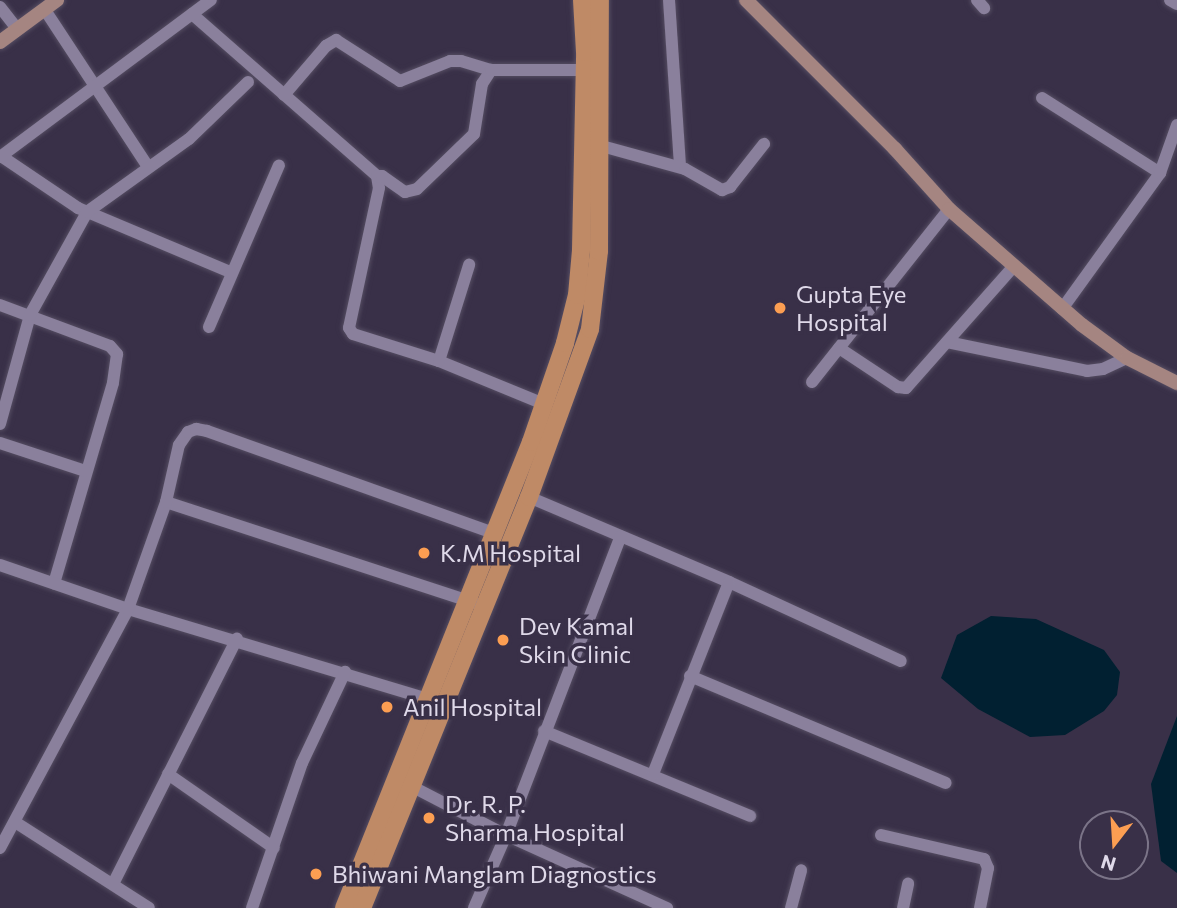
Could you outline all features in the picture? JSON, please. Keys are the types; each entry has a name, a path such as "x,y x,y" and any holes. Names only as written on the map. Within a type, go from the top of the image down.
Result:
{"main road":[{"path":"344,908 544,404 565,343 577,295 581,250 584,70 582,0"},
{"path":"362,908 529,497 590,329 599,251 600,0"}],"street":[{"path":"0,42 58,0"},
{"path":"211,0 1,156 87,212 230,272"},
{"path":"669,0 680,167"},
{"path":"746,0 886,140 948,209 1013,267 1062,309 1127,358 1177,383"},
{"path":"1170,0 1177,4"},
{"path":"0,7 17,29"},
{"path":"45,10 148,167"},
{"path":"192,14 377,176 382,176 405,192 417,189 474,134 482,84 491,70"},
{"path":"284,95 326,46 336,40 400,81 457,60 491,70 584,70"},
{"path":"0,424 30,315 87,212 189,139 248,82"},
{"path":"1042,98 1160,173"},
{"path":"1062,309 1160,173 1177,125"},
{"path":"598,145 680,167 717,188 726,189 764,144"},
{"path":"209,327 230,272 279,165"},
{"path":"377,176 379,188 350,331 361,338 439,361 544,404"},
{"path":"812,382 948,209"},
{"path":"439,361 469,265"},
{"path":"839,348 901,389 906,388 1013,267"},
{"path":"0,304 110,346 117,354 113,383 54,583"},
{"path":"947,342 1087,371 1103,369 1127,358"},
{"path":"0,848 128,609 166,502 179,445 188,432 197,429 493,533"},
{"path":"0,443 85,471"},
{"path":"529,497 729,582 901,661"},
{"path":"166,502 465,601 486,605"},
{"path":"474,908 506,835 621,537"},
{"path":"0,565 128,609 237,639 428,699"},
{"path":"653,774 729,582"},
{"path":"113,884 237,639"},
{"path":"252,908 302,763 345,672"},
{"path":"690,676 946,783"},
{"path":"544,731 750,816"},
{"path":"168,774 274,848"},
{"path":"411,786 506,835 667,908"},
{"path":"15,822 149,908"},
{"path":"881,835 984,859 988,868 980,908"},
{"path":"792,908 801,870"},
{"path":"903,908 908,884"}],"water":[{"path":"991,616 1036,619 1104,650 1120,672 1117,695 1104,711 1065,735 1030,737 978,709 941,678 957,635"},
{"path":"1177,716 1177,873 1161,861 1151,784"}],"place":[{"name":"Gupta Eye Hospital","path":"780,308"},
{"name":"K.M Hospital","path":"424,553"},
{"name":"Dev Kamal Skin Clinic","path":"503,640"},
{"name":"Anil Hospital","path":"387,707"},
{"name":"Dr. R. P. Sharma Hospital","path":"429,818"},
{"name":"Bhiwani Manglam Diagnostics","path":"316,874"}]}
